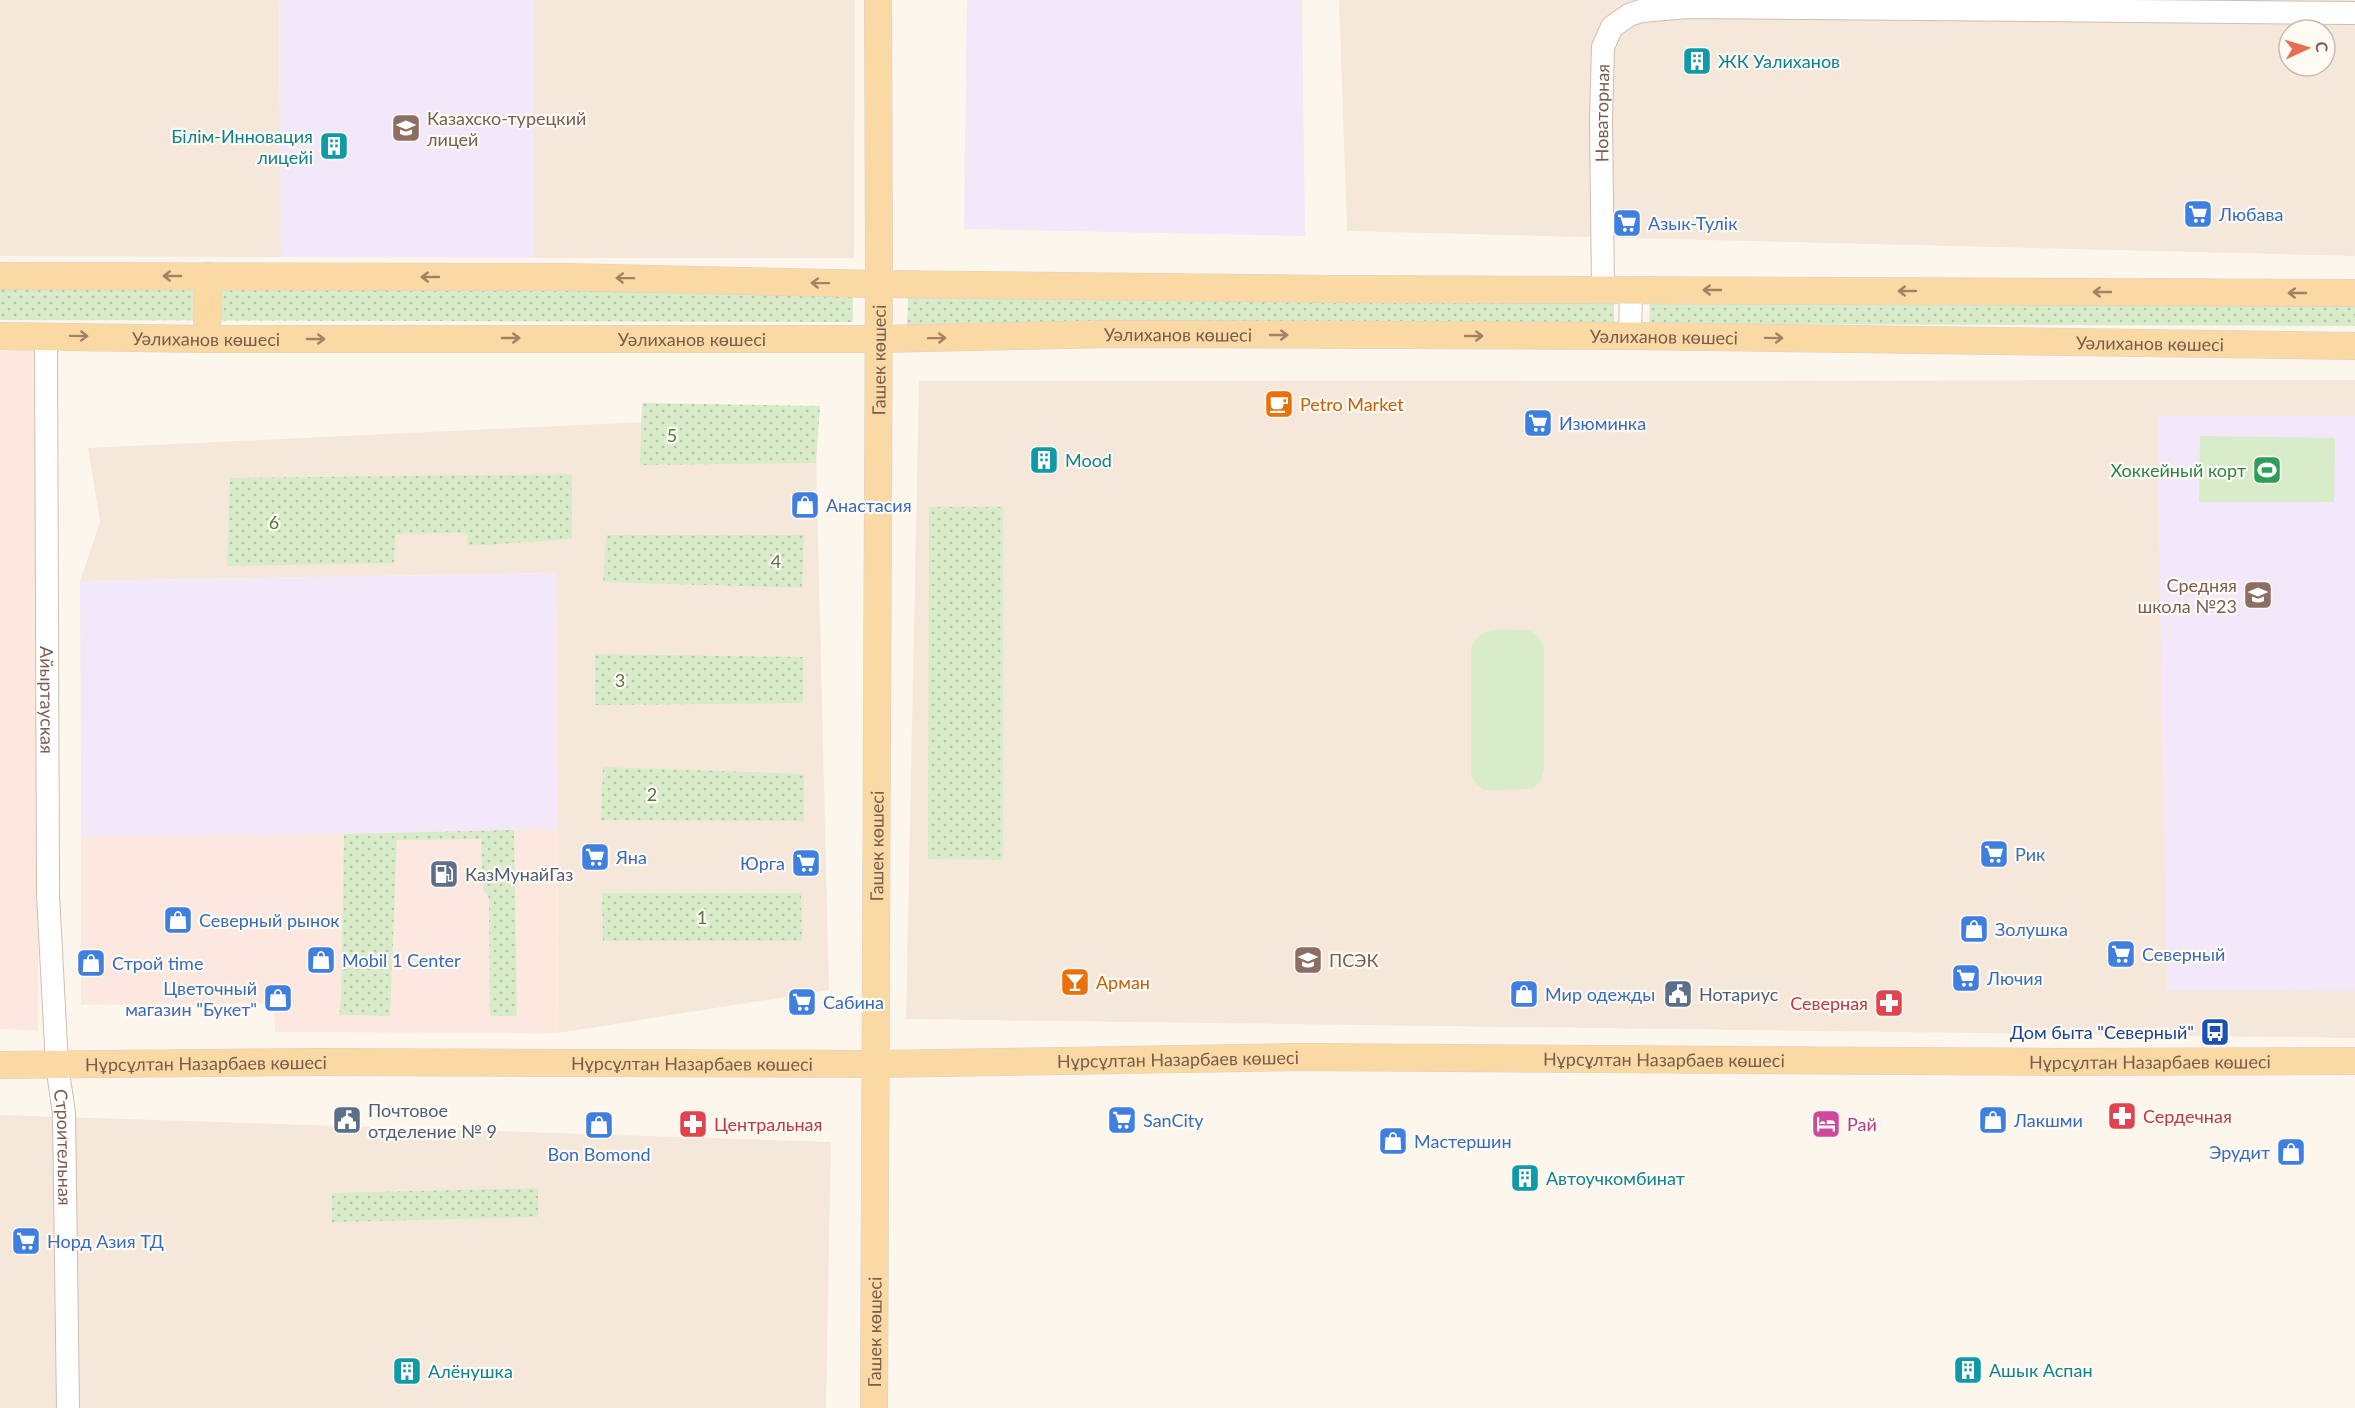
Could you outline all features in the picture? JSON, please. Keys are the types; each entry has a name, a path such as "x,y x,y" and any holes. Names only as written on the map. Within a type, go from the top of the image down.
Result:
{"main road":[{"name":"Гашек көшесі","path":"874,1408 878,896 878,0"},
{"path":"0,276 879,276 1330,289 2355,293"},
{"path":"207,339 208,276"},
{"name":"Уәлиханов көшесі","path":"0,336 207,339 878,339 1113,334 1630,336 2355,346"},
{"name":"Нұрсұлтан Назарбаев көшесі","path":"0,1065 319,1062 875,1064 1299,1058 2056,1062 2355,1061"}],"street":[{"name":"Новаторная","path":"1603,289 1601,120 1603,47 1612,27 1629,15 1687,4 2053,5 2355,13"},
{"path":"1630,336 1631,289"},
{"name":"Айыртауская","path":"46,336 48,894 57,1065"},
{"name":"Строительная","path":"57,1065 64,1113 68,1408"}],"shaded area":[{"path":"0,0 279,0 281,257 0,256"},
{"name":"Казахско-турецкий лицей","path":"279,0 533,0 533,258 281,257"},
{"path":"533,0 855,0 854,258 533,258"},
{"path":"967,0 1302,0 1305,236 964,229"},
{"path":"1339,0 2355,0 2355,256 1347,231"},
{"path":"40,348 38,1031 0,1029 0,351"},
{"path":"2355,380 2355,1038 906,1019 919,381"},
{"path":"815,414 829,990 558,1033 556,573 80,581 100,522 88,448"},
{"name":"Средняя школа №23","path":"2157,416 2355,416 2355,991 2167,990"},
{"path":"556,573 557,829 275,835 81,836 80,581"},
{"path":"557,829 558,1033 275,1032 274,1003 81,1005 81,836 275,835"},
{"path":"0,1115 831,1142 826,1408 0,1408"}],"green space":[{"path":"0,289 853,291 853,322 0,320"},
{"path":"908,298 1614,300 1614,324 907,325"},
{"path":"1650,301 2355,306 2355,326 1649,324"},
{"name":"5","path":"642,403 820,406 816,463 640,465"},
{"name":"Хоккейный корт","path":"2200,436 2335,438 2334,502 2199,502"},
{"name":"6","path":"572,474 572,539 468,546 467,533 395,534 394,563 227,566 230,478"},
{"path":"929,507 1003,507 1003,860 928,859"},
{"name":"4","path":"606,535 804,535 802,588 603,582"},
{"path":"1530,630 1539,637 1544,647 1544,770 1540,782 1532,789 1484,790 1476,784 1471,775 1471,649 1475,641 1487,632"},
{"name":"3","path":"595,654 803,657 803,703 595,705"},
{"name":"2","path":"603,767 804,774 804,821 601,820"},
{"path":"514,830 517,1016 490,1016 489,898 483,889 481,839 397,840 390,1016 339,1015 344,834"},
{"name":"1","path":"602,893 801,893 802,941 603,941"},
{"path":"538,1188 538,1217 332,1222 332,1193"}],"place":[{"name":"ЖК Уалиханов","path":"1697,61"},
{"name":"Казахско-турецкий лицей","path":"406,128"},
{"name":"Білім-Инновация лицейі","path":"334,146"},
{"name":"Любава","path":"2198,214"},
{"name":"Азык-Тулiк","path":"1627,223"},
{"name":"Petro Market","path":"1279,404"},
{"name":"Изюминка","path":"1538,423"},
{"name":"Mood","path":"1044,460"},
{"name":"Хоккейный корт","path":"2267,470"},
{"name":"Анастасия","path":"805,505"},
{"name":"Средняя школа №23","path":"2258,595"},
{"name":"Рик","path":"1994,854"},
{"name":"Яна","path":"595,857"},
{"name":"Юрга","path":"806,863"},
{"name":"КазМунайГаз","path":"444,874"},
{"name":"Северный рынок","path":"178,920"},
{"name":"Золушка","path":"1974,929"},
{"name":"Северный","path":"2121,954"},
{"name":"Mobil 1 Center","path":"321,960"},
{"name":"ПСЭК","path":"1308,960"},
{"name":"Строй time","path":"91,963"},
{"name":"Лючия","path":"1966,978"},
{"name":"Арман","path":"1075,982"},
{"name":"Мир одежды","path":"1524,994"},
{"name":"Нотариус","path":"1678,994"},
{"name":"Цветочный магазин \"Букет\"","path":"278,998"},
{"name":"Сабина","path":"802,1002"},
{"name":"Северная","path":"1889,1003"},
{"name":"Дом быта \"Северный\"","path":"2215,1032"},
{"name":"Сердечная","path":"2122,1116"},
{"name":"Почтовое отделение № 9","path":"347,1120"},
{"name":"SanCity","path":"1122,1120"},
{"name":"Лакшми","path":"1993,1120"},
{"name":"Центральная","path":"693,1124"},
{"name":"Рай","path":"1826,1124"},
{"name":"Bon Bomond","path":"599,1125"},
{"name":"Мастершин","path":"1393,1141"},
{"name":"Эрудит","path":"2291,1152"},
{"name":"Автоучкомбинат","path":"1525,1178"},
{"name":"Норд Азия ТД","path":"26,1241"},
{"name":"Ашык Аспан","path":"1968,1370"},
{"name":"Алёнушка","path":"407,1371"}]}
